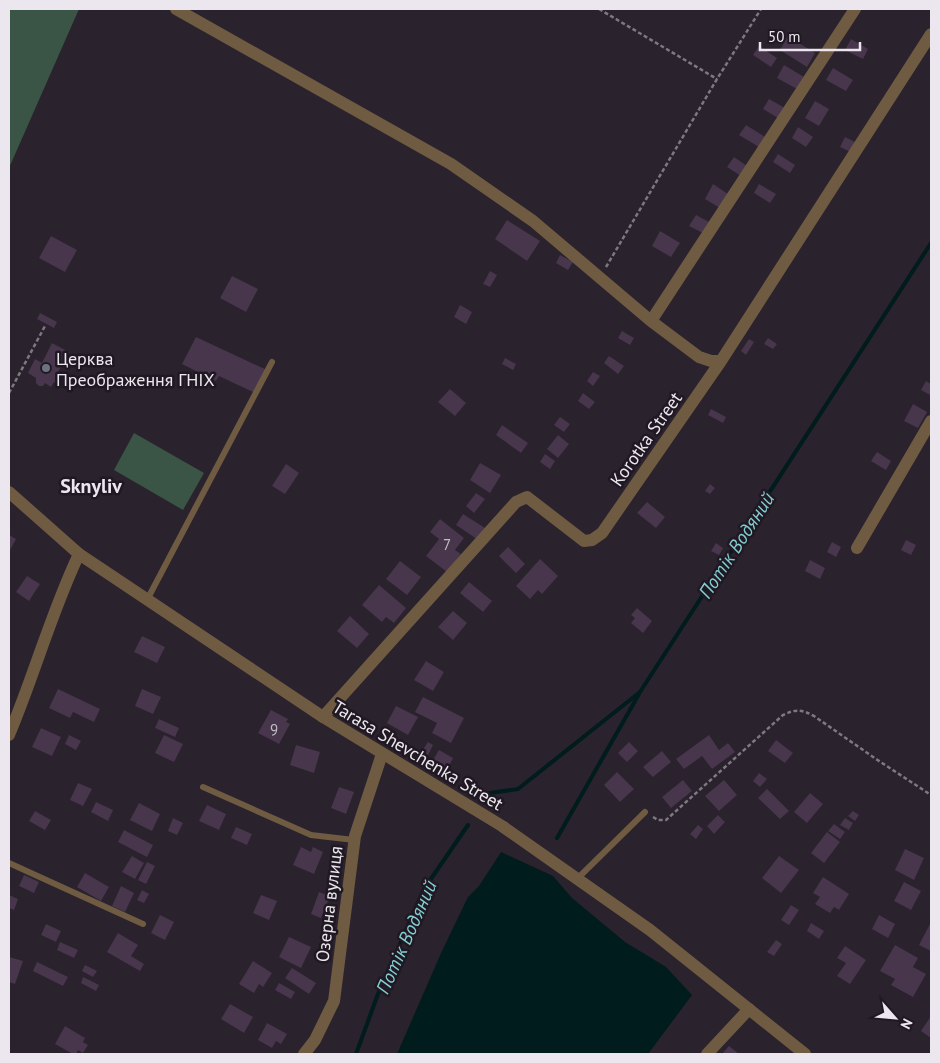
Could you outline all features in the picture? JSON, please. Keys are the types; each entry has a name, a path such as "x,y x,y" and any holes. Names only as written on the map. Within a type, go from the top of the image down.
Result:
{"street":[{"path":"176,9 451,164 533,221 651,321 700,358 721,361"},
{"path":"651,321 855,9"},
{"name":"Korotka Street","path":"323,717 516,502 527,498 584,541 592,540 602,533 721,361 931,34"},
{"path":"857,548 931,421"},
{"name":"Tarasa Shevchenka Street","path":"9,492 79,554 323,717 502,826 650,930 805,1054"},
{"path":"9,735 67,580 79,554"},
{"name":"Озерна вулиця","path":"304,1054 315,1040 334,1001 354,840 382,754"},
{"path":"707,1054 749,1009"}],"lane":[{"path":"147,600 272,362"},
{"path":"203,787 312,834 354,840"},
{"path":"577,879 646,812"},
{"path":"9,864 143,924"}],"path":[{"path":"600,9 717,79"},
{"path":"600,277 760,9"},
{"path":"9,393 45,326"},
{"path":"646,812 658,820 666,820 783,715 793,710 804,710 814,716 931,796"}],"shaded area":[{"path":"9,9 79,9 9,168"},
{"path":"134,433 204,473 183,510 114,470"},
{"path":"501,852 553,876 572,898 625,942 666,967 692,995 648,1054 397,1054 468,897 479,886"}],"building":[{"path":"788,36 815,53 807,67 780,50"},
{"path":"851,39 868,49 863,59 845,50"},
{"path":"759,46 777,58 771,67 753,55"},
{"path":"784,65 804,77 797,89 777,78"},
{"path":"833,68 853,80 846,91 826,80"},
{"path":"769,99 785,108 778,118 763,109"},
{"path":"815,101 829,109 819,126 805,118"},
{"path":"746,125 765,137 759,147 739,135"},
{"path":"798,127 813,137 806,147 792,138"},
{"path":"845,137 855,142 851,152 840,147"},
{"path":"778,154 795,165 790,173 773,162"},
{"path":"734,157 747,166 741,176 727,167"},
{"path":"713,184 728,194 720,208 705,199"},
{"path":"759,184 776,194 770,203 754,193"},
{"path":"696,215 711,223 705,234 689,226"},
{"path":"507,220 540,241 527,261 495,239"},
{"path":"660,231 680,243 671,257 652,246"},
{"path":"51,236 77,250 65,272 39,258"},
{"path":"560,255 573,262 568,270 556,263"},
{"path":"490,271 497,275 490,287 483,284"},
{"path":"232,276 258,289 246,312 220,298"},
{"path":"460,305 472,312 466,324 454,317"},
{"path":"40,313 57,322 54,328 37,319"},
{"path":"622,331 634,338 630,345 618,338"},
{"path":"196,337 267,370 255,393 219,376 216,381 182,364"},
{"path":"768,338 777,344 773,349 764,344"},
{"path":"749,339 754,342 746,355 741,351"},
{"name":"Церква Преображення ГНІХ","path":"52,343 69,352 58,372 62,375 57,384 54,382 51,387 45,383 43,386 39,386 36,383 36,378 28,373 35,359 42,363"},
{"path":"609,356 624,366 618,374 604,363"},
{"path":"505,358 516,364 513,370 502,364"},
{"path":"593,372 600,376 593,386 587,381"},
{"path":"926,381 931,384 930,395 921,390"},
{"path":"450,389 466,403 455,416 438,402"},
{"path":"583,393 595,402 589,409 578,401"},
{"path":"913,404 927,412 918,428 904,421"},
{"path":"711,409 726,417 723,423 708,415"},
{"path":"560,417 570,424 564,432 554,425"},
{"path":"502,425 528,443 521,453 496,435"},
{"path":"558,435 569,444 558,458 547,449"},
{"path":"877,452 891,461 886,470 871,461"},
{"path":"545,454 555,461 550,469 540,462"},
{"path":"480,463 501,475 490,493 470,480"},
{"path":"286,464 299,473 285,494 272,486"},
{"path":"710,484 715,488 710,494 705,491"},
{"path":"476,493 485,499 474,513 466,506"},
{"path":"647,502 665,517 656,528 637,513"},
{"path":"463,514 485,528 477,539 456,525"},
{"path":"440,519 464,538 455,550 461,554 447,572 426,556 439,539 430,532"},
{"path":"9,535 16,539 9,552"},
{"path":"906,540 916,545 911,555 901,550"},
{"path":"832,542 841,547 836,557 827,552"},
{"path":"716,543 723,548 719,555 711,551"},
{"path":"508,547 525,564 516,573 499,556"},
{"path":"540,559 558,576 542,594 538,590 530,599 516,586"},
{"path":"810,560 825,568 820,579 805,571"},
{"path":"400,561 421,577 407,595 386,579"},
{"path":"27,576 40,584 29,601 16,592"},
{"path":"469,582 492,601 483,612 460,593"},
{"path":"379,585 406,608 394,623 386,617 382,622 362,605"},
{"path":"637,608 652,621 643,633 631,623 635,618 631,615"},
{"path":"453,611 467,623 453,640 438,627"},
{"path":"350,616 369,634 357,648 337,631"},
{"path":"142,636 165,647 157,663 134,652"},
{"path":"426,661 444,672 433,691 414,680"},
{"path":"58,689 100,709 94,722 73,712 70,718 49,708"},
{"path":"142,689 161,697 153,714 135,706"},
{"path":"423,697 464,718 451,743 432,733 437,723 415,712"},
{"path":"396,706 418,717 408,735 387,723"},
{"path":"271,710 288,719 286,722 290,724 279,744 258,733"},
{"path":"159,719 179,728 175,737 155,728"},
{"path":"41,728 61,737 52,756 32,747"},
{"path":"69,735 81,741 76,750 65,744"},
{"path":"164,735 183,744 174,762 155,753"},
{"path":"709,735 719,750 728,743 735,752 712,769 702,756 684,769 676,759"},
{"path":"776,740 793,753 785,763 768,751"},
{"path":"428,742 433,745 428,755 422,751"},
{"path":"629,742 638,751 627,762 618,753"},
{"path":"296,745 320,752 314,773 290,765"},
{"path":"439,750 453,758 448,768 433,760"},
{"path":"662,751 671,762 653,777 643,767"},
{"path":"617,772 634,789 620,802 604,785"},
{"path":"759,773 767,779 760,787 753,781"},
{"path":"683,780 692,791 671,808 662,797"},
{"path":"724,780 737,795 719,811 705,796"},
{"path":"78,783 92,789 83,806 70,800"},
{"path":"339,787 354,792 346,814 331,808"},
{"path":"767,789 789,811 780,819 758,798"},
{"path":"810,793 823,804 807,823 794,812"},
{"path":"96,802 113,810 108,821 91,812"},
{"path":"139,803 160,814 152,831 130,820"},
{"path":"207,805 226,814 219,830 199,821"},
{"path":"35,811 51,820 45,830 29,821"},
{"path":"853,811 859,815 855,821 848,816"},
{"path":"718,815 725,822 714,834 707,826"},
{"path":"173,818 183,823 177,835 168,831"},
{"path":"845,818 853,823 849,830 840,825"},
{"path":"834,824 845,832 840,839 828,831"},
{"path":"698,825 703,829 696,839 690,834"},
{"path":"236,827 252,834 247,845 231,838"},
{"path":"124,830 153,845 147,857 118,842"},
{"path":"827,832 840,842 824,863 811,853"},
{"path":"301,847 311,852 313,847 323,852 314,874 293,865"},
{"path":"905,849 924,858 914,880 895,870"},
{"path":"132,856 144,863 135,879 122,872"},
{"path":"779,856 799,870 781,893 762,878"},
{"path":"147,862 155,866 146,884 138,880"},
{"path":"85,873 109,887 101,901 77,887"},
{"path":"24,875 39,882 34,893 19,886"},
{"path":"823,877 849,894 839,910 834,907 830,913 815,904 820,897 813,893"},
{"path":"904,882 921,891 911,910 894,901"},
{"path":"121,886 134,893 125,912 112,906"},
{"path":"142,890 149,894 144,903 137,900"},
{"path":"319,892 330,896 321,918 311,914"},
{"path":"9,895 18,899 14,910 9,908"},
{"path":"261,895 277,901 269,920 253,913"},
{"path":"791,905 799,910 789,925 781,920"},
{"path":"160,915 174,922 165,940 151,933"},
{"path":"879,915 895,924 888,938 872,929"},
{"path":"931,922 931,951 919,945"},
{"path":"811,923 824,931 819,939 807,931"},
{"path":"46,924 61,931 56,942 41,935"},
{"path":"118,933 138,945 131,956 144,964 140,971 107,952"},
{"path":"289,937 311,947 301,968 279,957"},
{"path":"776,940 782,944 774,956 767,952"},
{"path":"60,942 78,950 74,958 57,950"},
{"path":"895,945 918,958 913,967 926,974 913,997 891,985 895,979 880,971"},
{"path":"845,946 866,960 850,984 837,976 846,963 837,958"},
{"path":"9,957 23,961 15,984 9,982"},
{"path":"253,961 272,973 263,987 259,984 254,993 239,984"},
{"path":"37,962 68,977 63,986 33,971"},
{"path":"85,965 97,971 93,977 82,971"},
{"path":"292,968 316,983 309,994 285,978"},
{"path":"83,977 99,985 96,991 81,983"},
{"path":"279,983 295,992 291,999 275,990"},
{"path":"230,1004 253,1017 244,1033 221,1019"},
{"path":"931,1016 931,1038 921,1031"},
{"path":"267,1023 287,1034 281,1044 276,1041 272,1048 258,1040"},
{"path":"65,1026 85,1038 83,1042 88,1045 83,1053 78,1050 76,1054 73,1054 55,1044"},
{"path":"729,1046 739,1054 722,1054"}],"waterway":[{"name":"Потік Водяний","path":"490,793 518,789 640,692 931,243"},
{"path":"557,838 639,694"},
{"name":"Потік Водяний","path":"356,1054 378,994 424,889 468,825"}],"place":[{"name":"Церква Преображення ГНІХ","path":"46,368"}],"district":[{"name":"Sknyliv","path":"91,486"}]}
